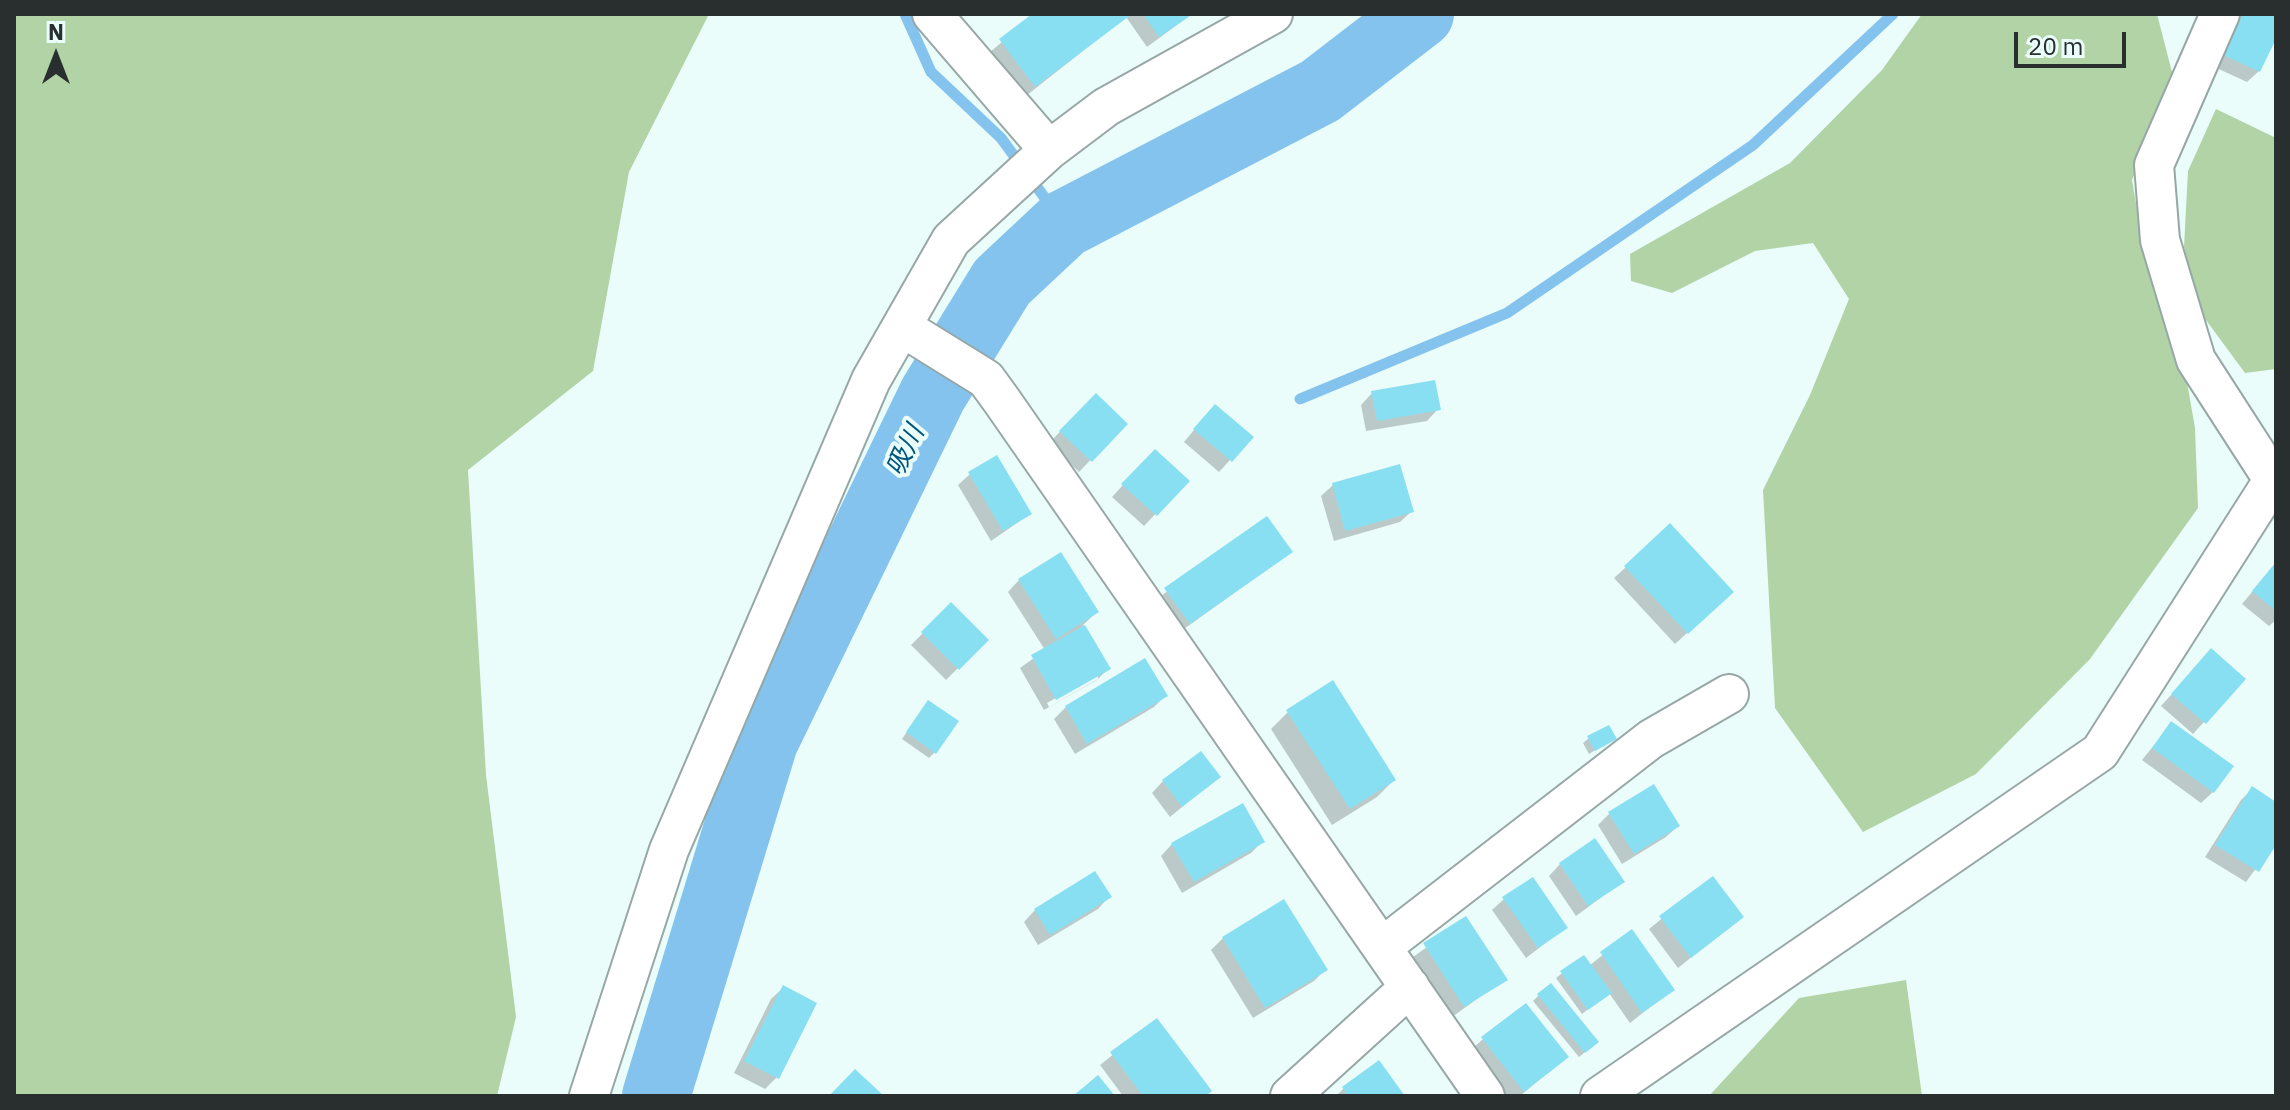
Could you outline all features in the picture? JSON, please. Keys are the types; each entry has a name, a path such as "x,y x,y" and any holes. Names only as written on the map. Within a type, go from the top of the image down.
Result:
{"street":[{"path":"932,14 1049,150"},
{"path":"589,1096 669,850 871,380 914,335 951,240 1049,150 1106,107 1273,14"},
{"path":"1600,1096 2100,752 2274,483 2196,360 2160,240 2154,165 2220,14"},
{"path":"914,335 986,379 1485,1096"},
{"path":"1382,947 1651,739 1729,694"},
{"path":"1290,1096 1410,987"}],"green space":[{"path":"14,14 709,14 629,172 593,371 468,470 486,775 516,1017 497,1096 14,1096"},
{"path":"1922,14 2157,14 2173,76 2132,180 2147,268 2184,365 2195,428 2198,508 2090,659 1976,774 1863,832 1775,708 1763,490 1810,395 1849,299 1813,243 1755,251 1672,293 1631,281 1630,254 1790,163 1882,70"},
{"path":"2216,109 2276,138 2276,369 2245,373 2203,316 2184,247 2188,171"},
{"path":"1906,980 1922,1096 1709,1096 1799,998"}],"building":[{"path":"1032,14 1132,14 1035,87 999,39"},
{"path":"1143,14 1193,14 1159,37"},
{"path":"2242,14 2276,14 2276,39 2260,72 2223,55"},
{"path":"1435,380 1441,410 1377,421 1371,391"},
{"path":"1096,393 1128,424 1092,462 1059,431"},
{"path":"1215,404 1254,437 1232,462 1193,429"},
{"path":"1155,449 1190,481 1157,516 1121,484"},
{"path":"997,455 1032,514 1003,531 968,472"},
{"path":"1400,464 1414,512 1345,531 1332,483"},
{"path":"1267,516 1293,552 1190,624 1164,588"},
{"path":"1670,523 1734,592 1688,634 1624,566"},
{"path":"1061,552 1099,612 1056,639 1018,579"},
{"path":"2276,562 2276,611 2252,591"},
{"path":"951,602 989,640 959,670 921,632"},
{"path":"1085,625 1111,669 1056,700 1031,655"},
{"path":"2211,648 2246,679 2206,724 2171,694"},
{"path":"1145,658 1168,696 1087,744 1065,706"},
{"path":"1333,680 1396,780 1350,809 1286,710"},
{"path":"928,700 959,721 936,754 906,732"},
{"path":"2171,721 2234,766 2214,793 2152,748"},
{"path":"1609,725 1617,739 1595,751 1587,736"},
{"path":"1201,751 1221,777 1182,807 1162,780"},
{"path":"1654,784 1680,826 1634,854 1608,812"},
{"path":"2252,786 2276,802 2276,845 2259,872 2215,845"},
{"path":"1243,803 1265,842 1194,882 1171,843"},
{"path":"1595,838 1625,882 1588,906 1559,863"},
{"path":"1095,871 1112,897 1050,935 1034,909"},
{"path":"1713,876 1744,917 1691,958 1659,916"},
{"path":"1533,877 1568,928 1538,948 1502,897"},
{"path":"1284,899 1328,970 1265,1008 1222,937"},
{"path":"1466,916 1508,980 1464,1007 1423,943"},
{"path":"1632,929 1675,990 1642,1013 1600,952"},
{"path":"1584,955 1612,993 1588,1010 1560,971"},
{"path":"1551,983 1599,1042 1585,1053 1537,994"},
{"path":"783,985 817,1003 779,1079 744,1061"},
{"path":"1526,1003 1569,1057 1524,1092 1481,1037"},
{"path":"1157,1018 1212,1091 1206,1096 1143,1096 1110,1052"},
{"path":"1379,1060 1405,1096 1348,1096 1342,1087"},
{"path":"855,1069 884,1096 829,1096"},
{"path":"1098,1075 1115,1096 1073,1096"}],"waterway":[{"path":"905,14 931,72 1001,138 1064,224"},
{"name":"吸川","path":"656,1096 764,742 933,394 1002,282 1064,224 1320,91 1420,14"},
{"path":"1300,399 1507,313 1753,145 1893,14"}]}
